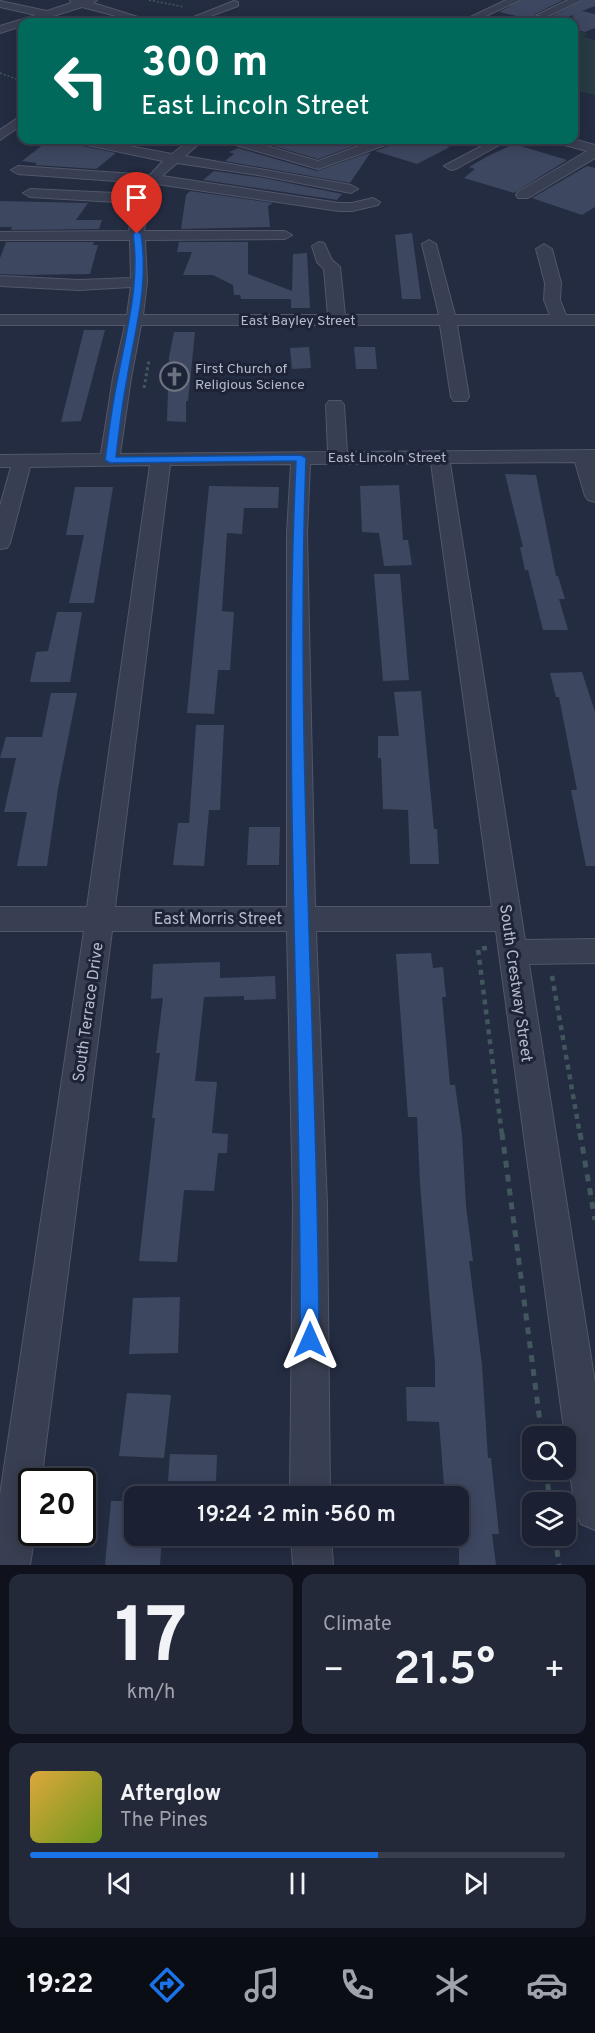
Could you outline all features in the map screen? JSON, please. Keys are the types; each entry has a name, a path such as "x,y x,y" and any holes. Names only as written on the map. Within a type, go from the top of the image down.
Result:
{"street":[{"path":"474,18 515,0"},
{"path":"542,15 577,0"},
{"path":"34,18 81,1 136,18"},
{"path":"0,4 45,14"},
{"path":"197,18 234,4"},
{"path":"483,14 497,18"},
{"path":"0,30 18,24"},
{"path":"0,136 18,122"},
{"path":"102,144 351,189"},
{"path":"110,460 139,282 140,256 136,225 142,199 153,179 173,158 192,144"},
{"path":"247,144 318,165 375,144"},
{"path":"451,166 494,144"},
{"path":"574,144 595,151"},
{"path":"524,195 595,151"},
{"path":"18,170 153,179 339,207 352,207 373,202"},
{"path":"30,193 142,199"},
{"path":"0,236 285,235"},
{"path":"429,244 448,320 460,397"},
{"path":"319,246 325,262 332,267 337,321"},
{"path":"544,249 553,283 552,300 560,320"},
{"path":"0,281 79,285 139,282"},
{"path":"0,338 3,320"},
{"name":"East Bayley Street","path":"3,320 595,320"},
{"path":"335,405 338,458"},
{"path":"589,456 595,496"},
{"name":"East Lincoln Street","path":"0,461 589,456"},
{"name":"South Crestway Street","path":"440,457 595,1510"},
{"path":"301,458 297,533 301,919 310,1205 309,1486"},
{"name":"South Terrace Drive","path":"10,1565 100,918 160,459"},
{"path":"0,543 22,461"},
{"name":"East Morris Street","path":"0,919 507,919"},
{"path":"512,952 595,951"},
{"path":"312,1546 313,1565"}],"path":[{"path":"149,0 186,8 190,13 203,16"},
{"path":"0,73 18,80"},
{"path":"556,1546 559,1565"}],"shaded area":[{"path":"578,31 587,33 584,37 595,40 595,95 578,91"}],"building":[{"path":"522,0 563,0 535,14 542,18 525,18 499,12"},
{"path":"584,0 595,0 595,6 582,11 595,14 595,28 585,32 578,30 578,18 573,18 573,15 565,18 548,18"},
{"path":"44,144 79,144 116,153 96,169 35,165 37,163 22,161"},
{"path":"266,144 359,144 318,159"},
{"path":"439,144 450,147 417,164 375,151 392,145"},
{"path":"514,144 567,160 514,193 464,178 475,169 469,167"},
{"path":"238,148 317,171 371,152 350,183 225,161 234,154 229,152"},
{"path":"587,166 595,168 595,207 582,215 532,198"},
{"path":"214,171 264,178 342,194 337,200 203,180"},
{"path":"190,191 273,203 268,206 270,227 181,229 186,195"},
{"path":"0,201 88,203 76,220 102,220 99,229 11,230 12,227 0,227"},
{"path":"412,233 421,299 402,299 395,235"},
{"path":"6,242 94,242 93,245 98,245 90,274 0,274 0,258"},
{"path":"179,242 248,242 248,274 292,291 293,254 307,253 310,308 291,308 291,299 241,299 240,295 234,295 233,285 213,275 183,275 192,252 177,252"},
{"path":"84,330 105,330 81,421 61,422"},
{"path":"174,332 195,332 188,401 186,401 186,422 167,421 169,357"},
{"path":"309,347 311,368 292,369 290,348"},
{"path":"354,347 375,347 377,369 356,369"},
{"path":"505,474 536,475 556,576 558,576 565,599 559,599 568,630 543,630 528,570 525,570 520,547 523,547"},
{"path":"399,485 403,540 408,540 412,565 384,566 379,533 362,532 360,486"},
{"path":"209,486 279,487 278,508 244,508 242,534 227,533 222,611 234,612 230,670 218,670 214,714 187,713"},
{"path":"75,487 113,487 94,603 69,603 84,535 66,535"},
{"path":"374,574 400,574 409,680 383,681"},
{"path":"57,612 82,612 70,682 30,682 36,652 48,651"},
{"path":"582,672 595,712 595,866 586,866 571,790 577,790 559,697 556,697 550,673"},
{"path":"421,691 439,864 410,864 408,810 383,809 378,736 399,736 394,692"},
{"path":"51,693 77,693 58,789 47,866 17,866 27,812 4,812 16,758 0,758 6,737 42,737"},
{"path":"196,725 224,725 220,810 209,810 204,866 173,865 178,823 189,823"},
{"path":"249,827 280,827 279,865 247,865"},
{"path":"431,953 433,968 443,967 446,997 442,997 450,1085 455,1085 462,1134 466,1206 473,1261 469,1261 482,1365 488,1458 491,1458 499,1534 492,1534 496,1565 459,1565 459,1546 469,1546 469,1486 444,1486 439,1422 407,1421 406,1387 435,1387 435,1364 420,1184 417,1117 408,1117 396,954"},
{"path":"220,962 220,978 275,976 276,999 244,1000 244,996 204,997 195,1081 217,1082 212,1133 228,1134 227,1153 218,1153 214,1191 184,1190 177,1262 139,1261 155,1118 152,1118 160,1053 156,1053 163,998 151,999 153,964"},
{"path":"180,1297 178,1353 129,1354 133,1298"},
{"path":"127,1393 171,1395 164,1458 119,1456"},
{"path":"170,1454 217,1455 216,1481 168,1481"},
{"path":"111,1501 124,1501 124,1546 161,1546 160,1565 105,1565"}],"place":[{"name":"First Church of Religious Science","path":"174,376"}],"route":[{"path":"137,234 140,256 138,300 122,378 110,460 301,458 297,556 301,919 310,1205 310,1340"}]}
